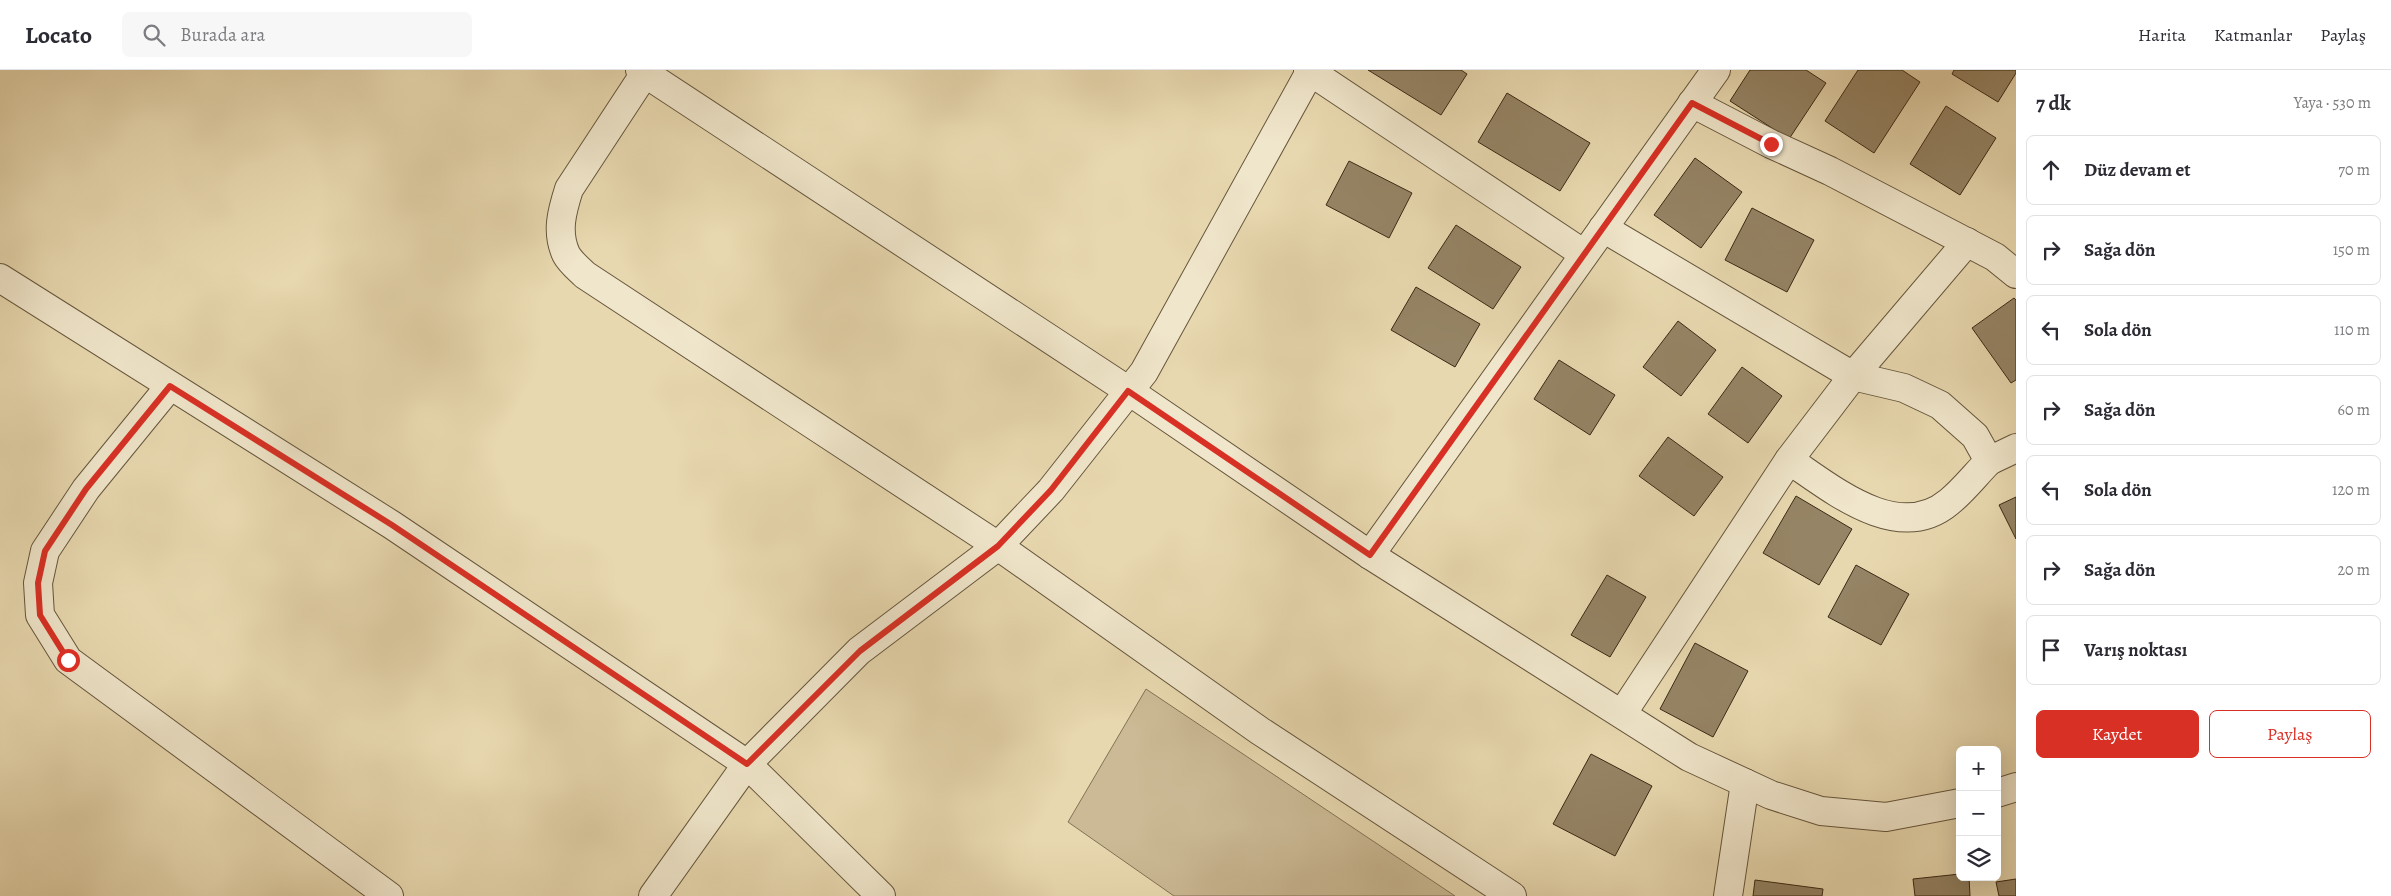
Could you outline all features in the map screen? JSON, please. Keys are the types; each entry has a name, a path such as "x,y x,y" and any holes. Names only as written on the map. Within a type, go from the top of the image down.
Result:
{"street":[{"path":"1370,555 1716,70"},
{"path":"1512,896 1260,731 998,546 585,275 567,256 560,233 562,211 569,189 644,71 1128,391 1370,555 1689,757 1771,795 1821,811 1886,817 1956,804"},
{"path":"653,896 747,764 860,651 998,546 1051,490 1144,372 1310,71 1584,254"},
{"path":"1692,103 1771,144 1830,171 1967,242 1995,257 2016,274"},
{"path":"1603,228 1853,376 1904,388 1940,406 1975,436 1989,461"},
{"path":"1622,714 1788,460 1853,376 1967,242"},
{"path":"0,278 392,525 747,764 881,896"},
{"path":"170,386 86,489 45,551 38,583 40,615 68,660 389,896"},
{"path":"1788,460 1862,508 1898,517 1922,516 1948,503 1989,461 2016,448"},
{"path":"1728,896 1745,783"},
{"path":"2001,792 2016,787"}],"shaded area":[{"path":"1146,689 1455,896 1174,896 1068,822"}],"building":[{"path":"1368,70 1461,70 1467,74 1441,115"},
{"path":"1750,70 1806,70 1826,83 1789,139 1730,101"},
{"path":"1858,70 1902,70 1920,82 1874,153 1825,121"},
{"path":"1954,70 2016,70 2016,73 1998,102 1952,74"},
{"path":"1507,93 1590,143 1560,191 1478,142"},
{"path":"1946,106 1996,138 1960,195 1910,164"},
{"path":"1695,158 1742,192 1701,248 1654,215"},
{"path":"1349,161 1412,193 1389,238 1326,205"},
{"path":"1752,208 1814,240 1787,292 1725,260"},
{"path":"1456,225 1521,267 1493,309 1428,268"},
{"path":"1416,287 1480,324 1455,367 1391,330"},
{"path":"2014,298 2016,300 2016,380 2011,383 1972,328"},
{"path":"1678,321 1716,350 1681,396 1643,367"},
{"path":"1559,360 1615,395 1590,435 1534,399"},
{"path":"1742,367 1782,396 1748,443 1708,414"},
{"path":"1668,437 1723,477 1694,516 1639,476"},
{"path":"1796,496 1852,529 1819,585 1763,553"},
{"path":"2016,497 2016,539 1999,505"},
{"path":"1856,565 1909,594 1881,645 1828,617"},
{"path":"1607,575 1646,597 1610,657 1571,635"},
{"path":"1695,643 1748,671 1713,737 1660,709"},
{"path":"1591,754 1652,786 1615,856 1553,824"},
{"path":"1956,874 1956,881 1969,881 1970,896 1915,896 1913,879"},
{"path":"2016,879 2016,896 1999,896 1996,882"},
{"path":"1755,880 1823,889 1822,896 1753,896"}],"route":[{"path":"68,660 40,615 38,583 45,551 86,489 170,386 392,525 747,764 860,651 998,546 1051,490 1128,391 1370,555 1457,430 1692,103 1771,144"}]}
